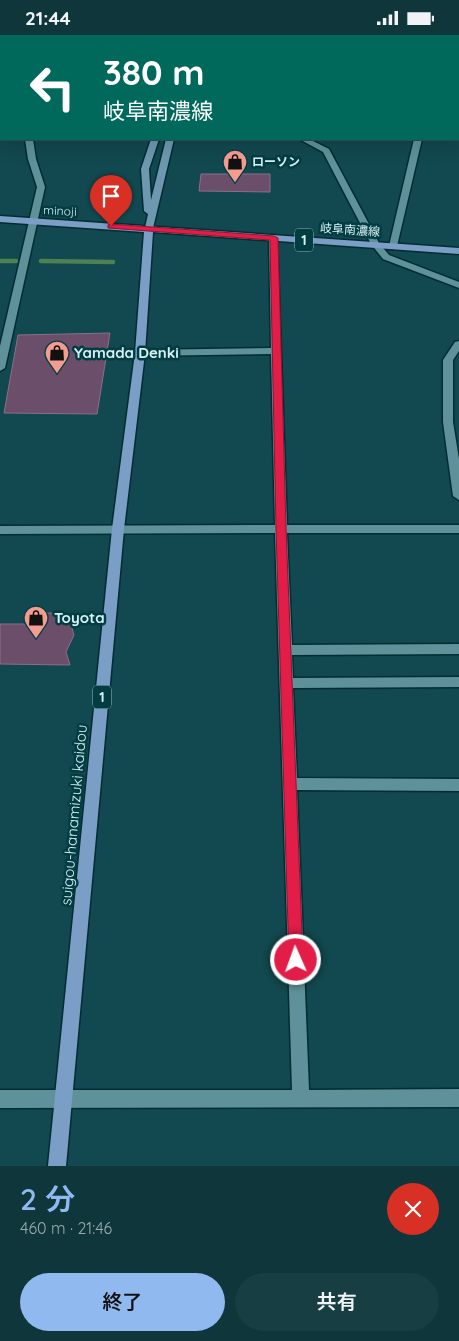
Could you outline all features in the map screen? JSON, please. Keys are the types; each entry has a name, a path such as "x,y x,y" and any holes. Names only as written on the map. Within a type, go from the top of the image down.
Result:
{"main road":[{"path":"149,228 145,169 155,140"},
{"path":"149,228 170,140"},
{"name":"minoji","path":"0,219 149,228"},
{"name":"岐阜南濃線","path":"149,228 459,251"},
{"name":"suigou-hanamizuki kaidou","path":"57,1166 118,529 140,353 149,228"}],"street":[{"path":"0,368 41,187 32,159 29,140"},
{"path":"305,140 326,151 376,244 386,257 459,285"},
{"path":"393,246 418,140"},
{"path":"274,238 281,528 301,1098"},
{"path":"459,344 454,361 453,392 448,422 459,496"},
{"path":"140,353 276,351"},
{"path":"0,530 459,529"},
{"path":"285,650 459,649"},
{"path":"286,683 459,682"},
{"path":"290,784 459,785"},
{"path":"0,1099 459,1098"}],"building":[{"name":"ローソン","path":"201,174 270,174 270,192 199,191"},
{"name":"Yamada Denki","path":"110,333 97,414 4,413 18,335"},
{"name":"Toyota","path":"31,613 55,613 71,625 74,635 66,652 70,665 0,664 0,624 28,624"}],"waterway":[{"path":"0,261 16,261"},
{"path":"41,261 113,262"}],"place":[{"name":"ローソン","path":"235,183"},
{"name":"Yamada Denki","path":"57,374"},
{"name":"Toyota","path":"36,639"}],"route":[{"path":"111,226 274,238 281,528 296,960"}]}
